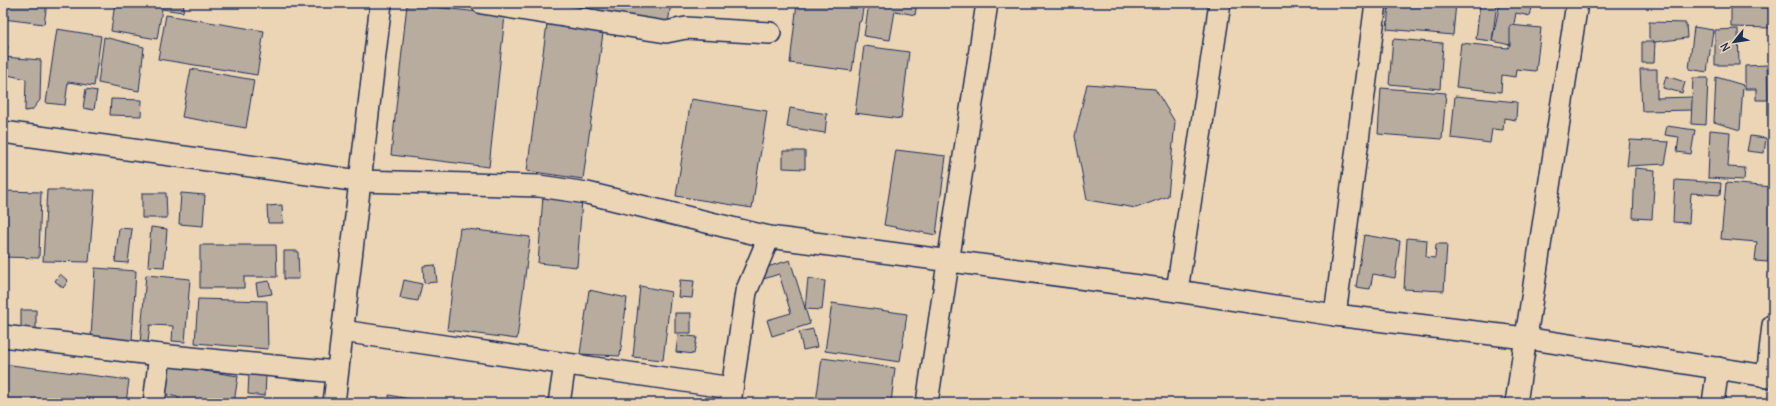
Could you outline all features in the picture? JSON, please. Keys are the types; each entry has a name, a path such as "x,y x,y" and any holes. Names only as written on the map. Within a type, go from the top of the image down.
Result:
{"street":[{"path":"334,403 381,3"},
{"path":"482,3 538,7 666,32 686,28 770,33"},
{"path":"927,403 987,3"},
{"path":"1177,292 1220,3"},
{"path":"1335,315 1376,3"},
{"path":"1516,403 1577,3"},
{"path":"3,132 359,181 539,186 564,189 587,193 769,237 1177,292 1335,315 1525,338 1770,377 1773,325"},
{"path":"342,331 502,353 731,395 746,292 769,237"},
{"path":"3,336 160,355 337,372"},
{"path":"154,403 160,355"},
{"path":"559,403 565,364"},
{"path":"1713,403 1718,368"}],"building":[{"path":"3,3 47,3 44,24 3,19"},
{"path":"115,3 184,3 183,12 162,9 157,39 111,31"},
{"path":"571,3 671,3 668,24 570,12"},
{"path":"797,3 864,3 861,21 859,22 852,71 790,63"},
{"path":"869,3 917,3 915,15 895,11 890,40 864,36"},
{"path":"1389,3 1456,3 1453,35 1387,29"},
{"path":"1480,3 1497,3 1492,41 1476,39"},
{"path":"1500,3 1533,3 1530,16 1516,13 1510,45 1492,41"},
{"path":"1731,3 1773,3 1773,28 1731,27"},
{"path":"407,4 505,15 489,167 391,155"},
{"path":"166,15 264,31 257,75 158,59"},
{"path":"1649,22 1686,23 1687,38 1655,42 1649,39"},
{"path":"547,24 603,33 583,179 527,171"},
{"path":"1510,25 1541,28 1536,71 1516,69 1515,77 1502,75 1501,92 1456,87 1461,43 1508,48 1510,45"},
{"path":"1694,27 1713,30 1707,72 1689,69"},
{"path":"57,29 101,36 94,86 68,82 65,105 46,103"},
{"path":"1738,29 1739,65 1715,65 1715,30"},
{"path":"104,37 144,47 139,91 98,83"},
{"path":"1393,39 1443,43 1440,89 1389,84"},
{"path":"1642,42 1655,42 1654,63 1642,63"},
{"path":"3,44 8,46 7,51 3,51"},
{"path":"864,46 909,52 901,119 855,113"},
{"path":"3,57 41,60 40,100 32,110 25,111 26,79 3,74"},
{"path":"1767,65 1768,100 1756,100 1756,89 1745,89 1745,66"},
{"path":"191,69 254,80 246,128 182,117"},
{"path":"1640,69 1657,69 1657,98 1694,97 1695,110 1642,111"},
{"path":"1666,76 1685,82 1682,93 1663,88"},
{"path":"1716,77 1743,85 1740,130 1714,122"},
{"path":"1693,78 1708,78 1706,125 1691,124"},
{"path":"1087,84 1155,89 1175,122 1168,196 1136,208 1087,200 1075,136"},
{"path":"1381,88 1446,93 1442,139 1378,134"},
{"path":"86,89 97,91 94,110 83,108"},
{"path":"1455,96 1517,102 1516,120 1504,118 1503,130 1492,129 1490,143 1451,138"},
{"path":"111,99 142,100 141,116 110,115"},
{"path":"691,99 767,111 752,208 676,196"},
{"path":"790,108 827,114 825,133 787,127"},
{"path":"1667,126 1695,130 1691,154 1677,152 1679,137 1665,135"},
{"path":"1710,130 1730,132 1728,167 1745,168 1744,180 1708,178"},
{"path":"1750,136 1766,138 1764,153 1747,151"},
{"path":"1630,140 1669,142 1665,164 1627,166"},
{"path":"896,150 946,156 936,235 884,225"},
{"path":"783,151 805,151 805,169 783,168"},
{"path":"1635,168 1655,170 1652,219 1633,218"},
{"path":"1675,180 1721,183 1720,195 1691,193 1689,223 1673,222"},
{"path":"1726,183 1773,187 1768,262 1755,261 1757,242 1721,239"},
{"path":"47,190 95,190 89,262 43,261"},
{"path":"3,191 41,192 39,258 3,257"},
{"path":"142,193 166,193 167,218 142,218"},
{"path":"181,193 205,195 203,226 179,224"},
{"path":"543,196 582,200 577,267 538,263"},
{"path":"282,205 283,223 268,223 267,206"},
{"path":"151,227 167,229 164,267 148,266"},
{"path":"119,228 132,229 128,263 115,262"},
{"path":"460,228 530,237 517,339 447,330"},
{"path":"1364,235 1400,241 1395,278 1373,274 1370,289 1356,287"},
{"path":"1407,238 1427,240 1426,257 1435,258 1436,244 1447,244 1444,291 1404,289"},
{"path":"200,245 276,245 277,277 244,277 244,288 200,288"},
{"path":"284,251 298,251 299,279 284,279"},
{"path":"790,260 810,324 772,336 767,320 791,313 779,274 754,282 751,272"},
{"path":"435,265 437,282 424,283 423,266"},
{"path":"95,268 136,271 132,341 91,338"},
{"path":"60,274 68,281 63,288 55,281"},
{"path":"146,275 190,279 185,342 172,341 173,326 150,325 148,342 140,344"},
{"path":"808,278 825,281 822,310 805,309"},
{"path":"404,280 422,284 418,301 400,298"},
{"path":"680,280 694,281 692,298 678,297"},
{"path":"269,281 272,294 258,296 256,283"},
{"path":"640,286 671,292 663,360 633,357"},
{"path":"589,290 627,298 620,356 580,354"},
{"path":"198,299 267,301 268,349 195,343"},
{"path":"832,303 907,314 900,362 825,351"},
{"path":"21,310 36,310 36,334 21,333"},
{"path":"675,313 691,313 691,333 675,333"},
{"path":"3,317 6,317 6,335 3,335"},
{"path":"813,329 817,347 803,350 799,332"},
{"path":"678,335 697,337 694,354 676,352"},
{"path":"822,358 895,368 891,403 816,402"},
{"path":"3,364 129,380 126,403 3,403"},
{"path":"166,365 238,376 234,403 178,403 178,397 162,394"},
{"path":"249,373 266,375 265,396 248,394"},
{"path":"389,395 429,403 390,403"}]}
